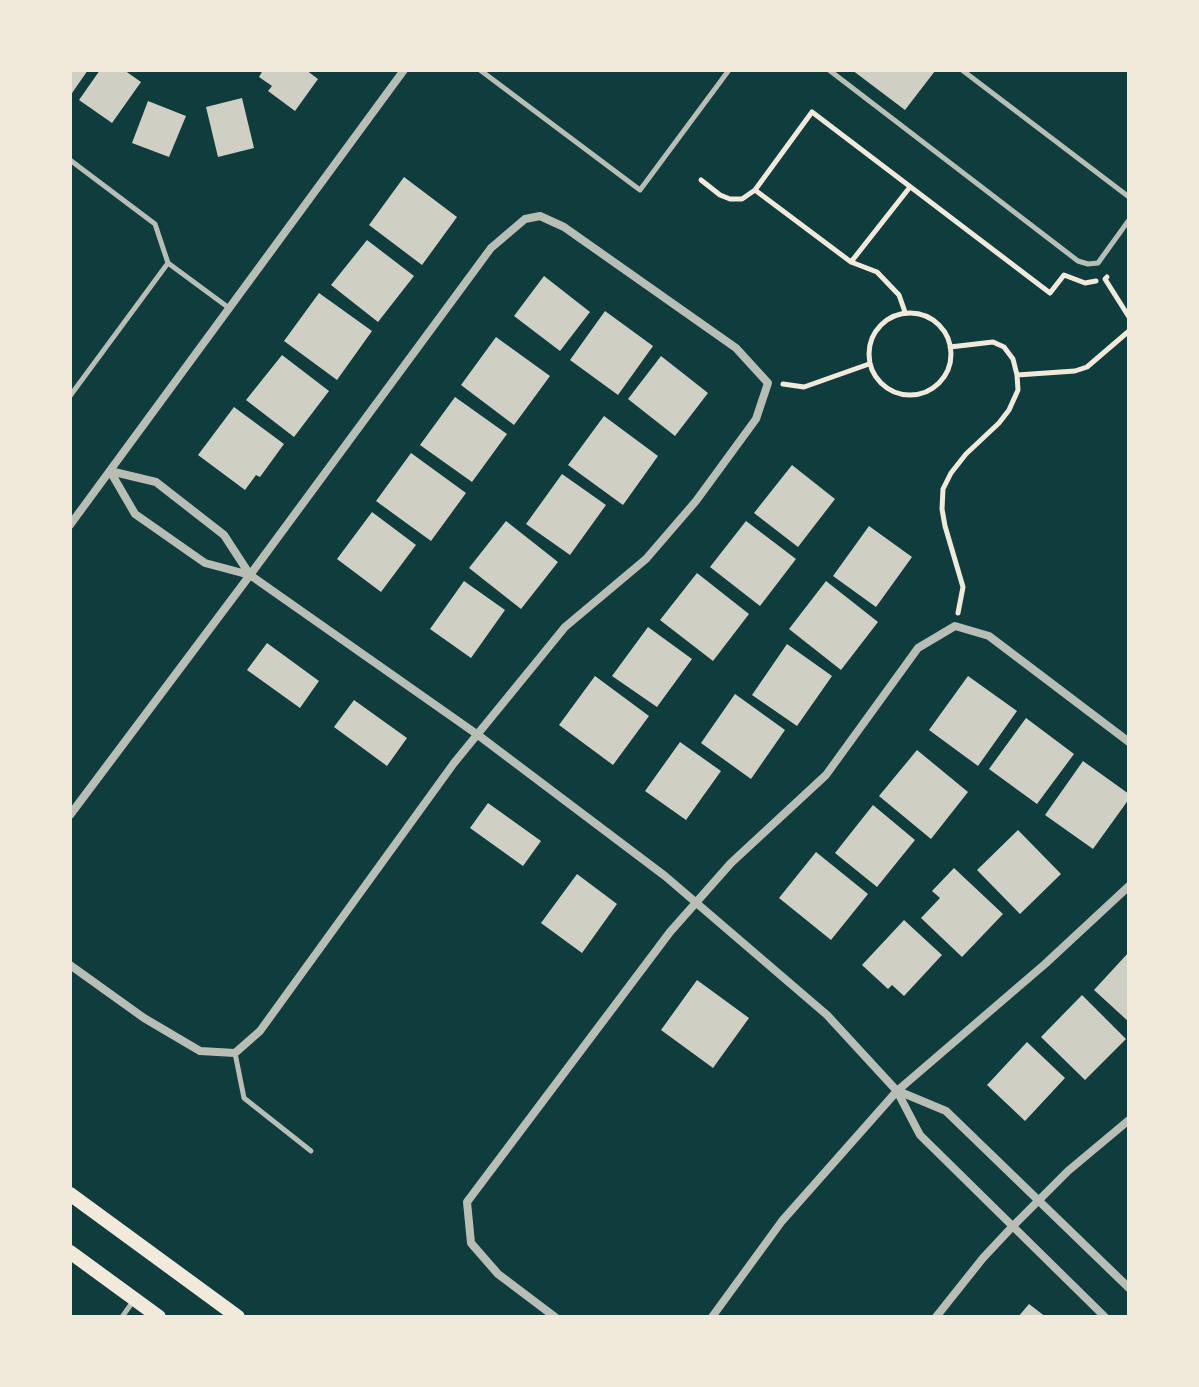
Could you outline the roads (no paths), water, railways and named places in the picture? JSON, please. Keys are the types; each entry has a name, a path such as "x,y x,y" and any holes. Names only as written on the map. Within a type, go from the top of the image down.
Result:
{"main road":[{"path":"70,1194 238,1317"},
{"path":"70,1252 159,1317"}],"street":[{"path":"70,525 404,70"},
{"path":"70,815 491,248 525,219 540,216 564,227 736,348 768,383 756,419 696,501 646,559 565,627 454,763 260,1031 235,1053 200,1051 144,1018 70,965"},
{"path":"110,471 135,514 205,563 250,575 478,735 665,876 827,1015 897,1091 920,1135 1105,1317"},
{"path":"110,471 156,482 224,535 250,575"},
{"path":"555,1317 498,1274 471,1243 467,1202 695,902 731,863 826,775 918,648 955,626 989,636 1129,742"},
{"path":"712,1317 782,1221 897,1091 1045,964 1129,886"},
{"path":"897,1091 946,1111 1129,1288"},
{"path":"936,1317 983,1258 1037,1201 1129,1120"}],"lane":[{"path":"480,70 640,190 729,70"},
{"path":"829,70 1078,261 1098,263 1129,220"},
{"path":"962,70 1129,197"},
{"path":"70,160 155,224 168,263 229,308"},
{"path":"70,396 168,263"},
{"path":"235,1053 244,1098 311,1151"},
{"path":"122,1317 134,1299"}]}
